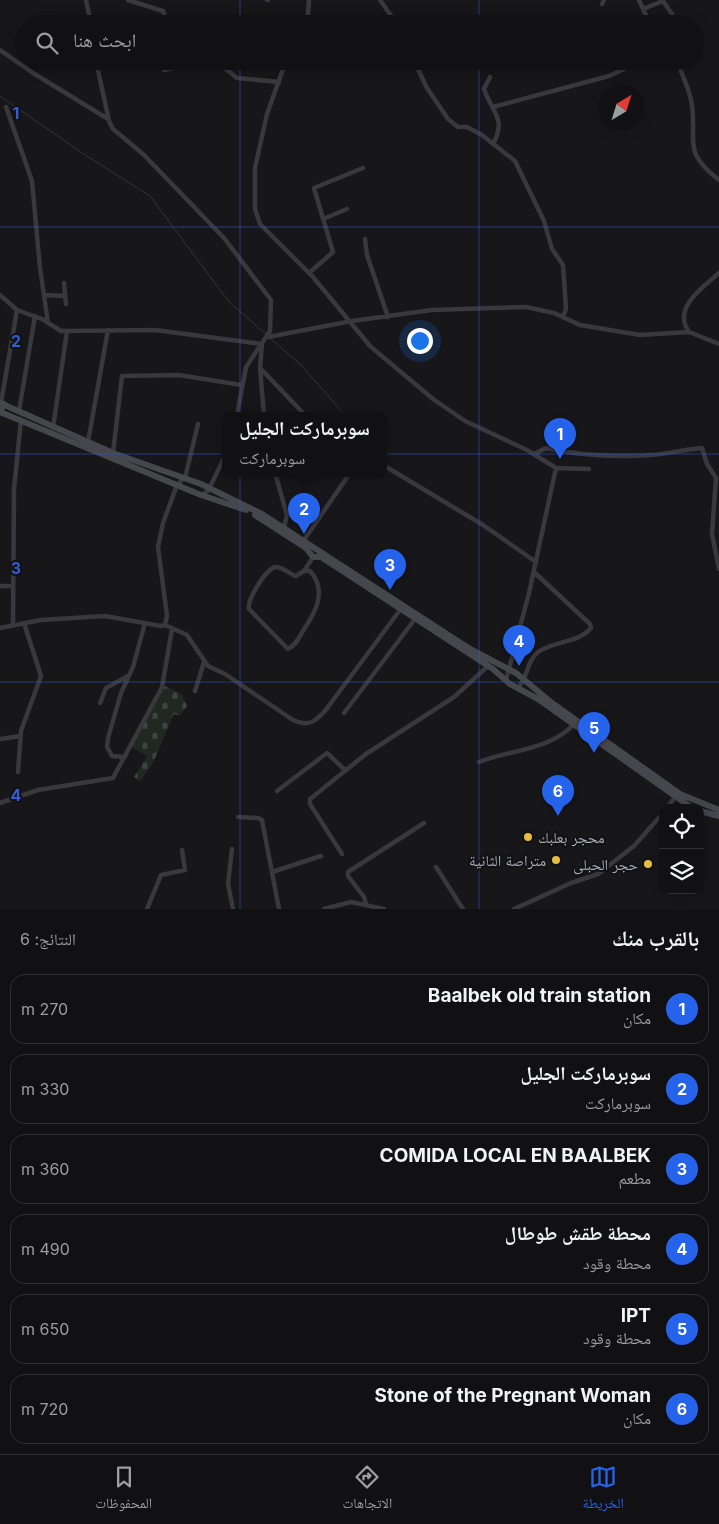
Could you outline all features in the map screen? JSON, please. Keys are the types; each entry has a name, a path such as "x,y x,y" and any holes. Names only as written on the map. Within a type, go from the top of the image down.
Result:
{"main road":[{"path":"686,804 538,699 517,688 488,666 321,557 313,557 306,548 248,511 201,495 0,412 2,403 112,453 209,488 284,527 460,642 524,678 552,703 680,794 719,810"},
{"path":"704,812 719,816"}],"street":[{"path":"86,0 88,15"},
{"path":"128,0 163,11 165,15"},
{"path":"308,0 308,15"},
{"path":"380,0 391,15"},
{"path":"639,0 645,15"},
{"path":"642,9 663,1 672,14"},
{"path":"0,50 15,60"},
{"path":"29,70 109,119"},
{"path":"98,70 113,129 143,154 224,238 262,285 272,304 270,331 268,337 248,362 241,385 237,412"},
{"path":"227,70 237,78 279,82"},
{"path":"283,70 267,114 257,153 254,179 255,209 264,229 309,273 352,321 370,346 433,399 474,426 534,454 556,468 589,469"},
{"path":"418,70 427,88 448,119 458,127 475,131 515,160 544,221 552,249 561,261 566,302 566,310 563,316"},
{"path":"493,107 609,76 622,70"},
{"path":"680,70 692,106 692,149 700,161 719,180"},
{"path":"490,77 484,89 500,128 493,144"},
{"path":"6,107 30,170 48,323"},
{"path":"309,273 333,252 314,188 362,168"},
{"path":"323,219 346,210"},
{"path":"365,239 367,255 388,317"},
{"path":"689,332 683,321 685,309 696,294 719,273"},
{"path":"64,283 66,304"},
{"path":"0,295 17,310 35,316 56,329 67,331 155,330 262,344"},
{"path":"44,295 65,296"},
{"path":"268,337 352,321 432,310 526,307 563,316 580,326 640,335 689,332 719,344"},
{"path":"2,403 17,310"},
{"path":"19,411 35,316"},
{"path":"88,442 108,330"},
{"path":"54,428 67,331"},
{"path":"262,344 260,368 264,412"},
{"path":"260,368 303,412"},
{"path":"112,453 122,376 179,375 241,385"},
{"path":"13,625 14,489 21,420"},
{"path":"165,625 167,616 158,547 177,485 184,478 198,424"},
{"path":"534,454 546,448 617,456 653,455 702,448 707,464 716,478 717,486 712,534 719,568"},
{"path":"201,495 209,488 222,462"},
{"path":"387,467 483,525 536,562"},
{"path":"506,680 534,572 556,468"},
{"path":"276,477 287,515 284,527"},
{"path":"304,540 347,477"},
{"path":"304,571 310,571 317,582 318,604 295,643 288,649 249,609 248,604 272,568 278,567 296,576 304,571 313,557"},
{"path":"517,688 524,678 529,662 540,650 577,637 591,628 590,624 534,572"},
{"path":"0,586 12,586"},
{"path":"0,628 53,618 105,616 165,625 189,638 204,662 293,720 310,724 316,721 325,711 400,610"},
{"path":"344,713 415,619"},
{"path":"18,772 20,736 41,676 24,623"},
{"path":"127,754 124,757 112,756 107,747 121,693 129,675 145,623"},
{"path":"0,803 44,788 113,778 162,687 172,630"},
{"path":"195,691 204,662"},
{"path":"342,854 310,800 345,770 444,704 488,666"},
{"path":"100,703 106,688 129,675"},
{"path":"479,762 540,744 560,735 573,725"},
{"path":"0,738 20,736"},
{"path":"277,791 327,753 345,770"},
{"path":"670,804 675,797"},
{"path":"238,817 262,820 278,909"},
{"path":"514,909 571,883 598,874 634,846 659,818"},
{"path":"366,904 364,897 348,876 348,872 424,823"},
{"path":"232,849 228,884 233,909"},
{"path":"147,909 161,875 185,870 182,850"},
{"path":"272,872 321,856"},
{"path":"436,866 463,909"},
{"path":"324,909 351,902 384,909"}],"green space":[{"path":"165,686 182,694 187,706 180,716 174,714 153,763 140,781 134,777 147,756 131,747"}],"waterway":[{"path":"0,96 82,153 150,196 229,302 266,334"},
{"path":"271,339 300,364 342,412"}],"place":[{"name":"Baalbek old train station","path":"560,459"},
{"name":"سوبرماركت الجليل","path":"304,534"},
{"name":"COMIDA LOCAL EN BAALBEK","path":"390,590"},
{"name":"محطة طقش طوطال","path":"519,666"},
{"name":"IPT","path":"594,753"},
{"name":"Stone of the Pregnant Woman","path":"558,816"},
{"name":"محجر بعلبك","path":"528,837"},
{"name":"متراصة الثانية","path":"556,860"},
{"name":"حجر الحبلى","path":"648,864"}]}
